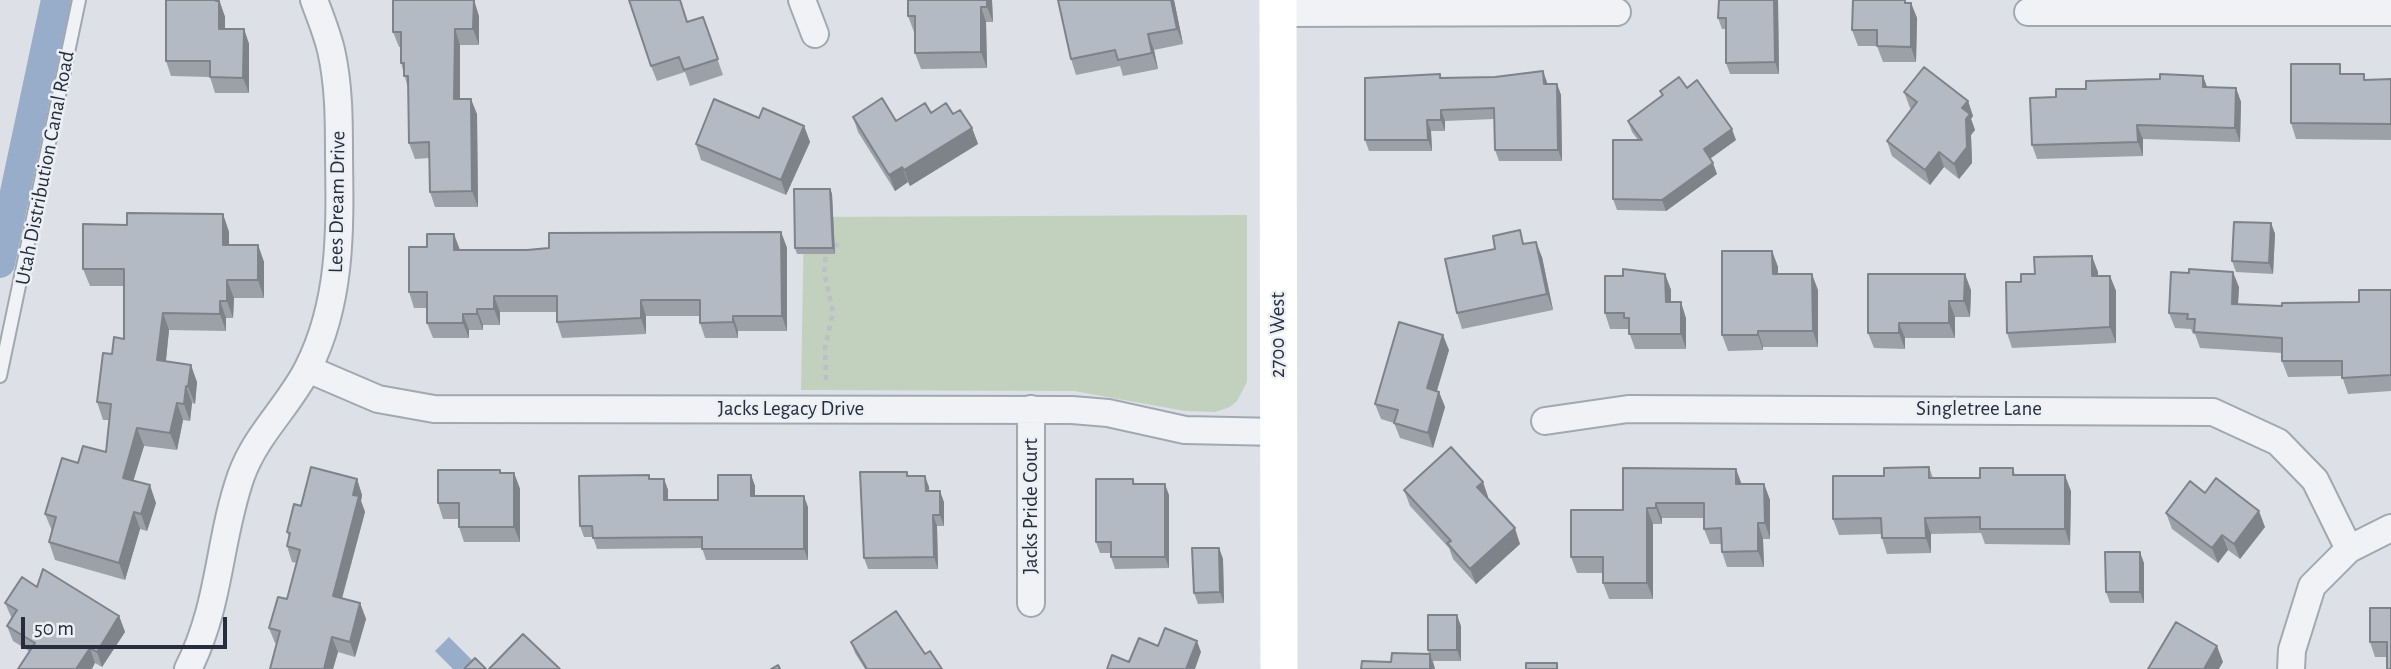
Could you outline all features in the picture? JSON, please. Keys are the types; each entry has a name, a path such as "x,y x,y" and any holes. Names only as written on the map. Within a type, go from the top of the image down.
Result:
{"main road":[{"name":"2700 West","path":"1278,7 1279,669"}],"street":[{"name":"Lees Dream Drive","path":"188,669 212,606 228,518 245,465 266,426 308,369 334,287 340,237 338,94 331,50 314,0"},
{"path":"802,0 815,34"},
{"path":"1278,7 1617,12"},
{"path":"2028,12 2391,12"},
{"name":"Jacks Legacy Drive","path":"308,369 378,399 434,409 1031,409 1099,412 1195,431 1279,432"},
{"name":"Jacks Pride Court","path":"1031,409 1031,603"},
{"name":"Singletree Lane","path":"1545,421 1628,410 2213,412 2278,442 2315,480 2349,549"},
{"path":"2291,669 2292,650 2312,586 2349,549 2391,528"}],"lane":[{"name":"Utah Distribution Canal Road","path":"0,376 79,0"}],"path":[{"path":"834,245 844,245"},
{"path":"826,254 824,272 833,313 825,348 826,380"}],"green space":[{"path":"1247,215 1247,382 1237,401 1230,407 1215,412 1185,411 1074,391 801,390 804,217"}],"water":[{"path":"449,637 478,666 476,669 453,669 435,651"}],"building":[{"path":"166,0 219,1 219,29 244,29 243,78 210,77 210,61 166,61"},
{"path":"393,0 474,0 473,29 455,29 454,99 471,99 472,191 430,192 429,142 409,143 408,76 404,76 404,63 401,63 401,32 393,32"},
{"path":"629,0 680,0 687,22 703,17 718,59 684,70 679,57 651,66"},
{"path":"908,0 987,0 987,7 981,7 981,52 915,53 915,16 908,16"},
{"path":"1058,0 1171,0 1177,29 1148,34 1152,53 1118,60 1115,50 1071,59"},
{"path":"1719,0 1774,0 1775,62 1726,63 1726,18 1718,18"},
{"path":"1853,0 1905,0 1905,3 1911,3 1911,47 1877,46 1877,30 1852,30"},
{"path":"2291,64 2340,64 2340,74 2364,74 2364,80 2391,79 2391,124 2291,123"},
{"path":"1924,67 1968,101 1962,108 1970,114 1966,119 1967,147 1954,164 1939,152 1925,170 1887,141 1917,102 1904,92"},
{"path":"1543,71 1544,84 1557,84 1558,150 1495,150 1494,108 1441,110 1441,120 1427,120 1428,140 1365,140 1365,78 1440,74 1440,78 1495,77"},
{"path":"2160,74 2203,76 2203,87 2236,88 2235,128 2137,125 2138,142 2032,145 2030,98 2056,97 2056,89 2086,89 2086,81 2160,79"},
{"path":"1679,77 1687,88 1697,80 1732,129 1704,149 1713,163 1662,200 1613,199 1613,140 1642,140 1628,121 1663,95 1660,91"},
{"path":"882,98 896,121 925,103 931,113 946,103 953,114 960,110 972,128 904,170 902,167 889,175 853,117"},
{"path":"714,99 759,118 763,108 804,126 781,180 696,144"},
{"path":"794,189 830,189 833,248 795,248"},
{"path":"127,213 223,214 223,245 258,245 258,280 227,280 227,301 220,301 220,314 163,313 157,360 191,365 188,387 186,386 184,404 177,403 170,433 137,428 123,478 150,485 141,514 134,512 119,563 49,542 56,517 45,514 62,458 78,463 83,446 106,452 111,404 97,402 103,353 112,354 114,337 124,339 124,269 83,269 83,224 127,225"},
{"path":"2234,222 2271,223 2269,263 2232,261"},
{"path":"1520,230 1523,244 1536,242 1547,294 1457,313 1445,259 1495,249 1493,236"},
{"path":"781,232 782,316 733,316 733,322 700,323 700,300 641,300 641,318 557,322 557,296 494,296 494,309 477,309 477,314 463,314 463,323 427,323 427,292 409,292 409,247 427,247 427,234 454,234 454,250 527,250 549,248 549,233"},
{"path":"1722,251 1772,251 1773,274 1812,274 1813,331 1758,331 1758,335 1722,335"},
{"path":"2092,256 2092,276 2110,276 2110,327 2007,333 2006,282 2021,282 2021,274 2035,274 2034,257"},
{"path":"1623,269 1665,274 1666,302 1681,302 1681,334 1629,334 1629,318 1624,318 1624,313 1605,313 1605,276 1623,276"},
{"path":"2189,269 2233,272 2232,304 2282,306 2282,303 2359,302 2359,290 2391,290 2391,375 2342,378 2342,361 2282,361 2282,338 2194,332 2195,319 2187,319 2188,314 2169,313 2171,272 2189,273"},
{"path":"1868,274 1965,274 1964,301 1949,301 1949,323 1899,323 1899,333 1868,333"},
{"path":"1399,322 1443,335 1427,388 1439,392 1428,433 1394,423 1398,410 1375,404"},
{"path":"1451,447 1483,482 1477,487 1515,528 1470,569 1447,543 1451,541 1404,490"},
{"path":"311,467 357,479 353,495 359,496 333,596 360,603 350,642 332,637 324,669 270,669 280,631 269,628 278,597 287,599 300,550 287,546 290,533 287,532 294,504 301,506"},
{"path":"1929,467 1929,478 1980,478 1980,468 2013,468 2013,475 2065,475 2065,529 1980,529 1980,517 1925,518 1926,538 1882,538 1881,518 1833,519 1833,476 1884,476 1884,468"},
{"path":"1623,468 1736,469 1736,484 1764,484 1765,523 1758,523 1758,551 1722,552 1721,528 1704,529 1704,503 1656,503 1656,508 1647,508 1647,583 1603,583 1603,557 1571,557 1571,510 1623,510"},
{"path":"438,470 500,470 500,473 514,473 514,527 459,527 459,503 438,503"},
{"path":"860,472 907,472 907,476 925,476 926,491 940,491 940,515 933,515 934,557 864,558"},
{"path":"649,475 649,479 664,479 664,500 718,500 718,475 751,475 751,496 804,496 804,549 702,549 702,537 593,538 592,526 580,526 579,476"},
{"path":"2216,478 2259,511 2234,544 2222,535 2212,548 2166,513 2190,481 2205,493"},
{"path":"1096,479 1133,479 1133,484 1165,484 1165,557 1111,557 1111,542 1096,542"},
{"path":"1192,548 1219,548 1220,592 1194,593"},
{"path":"2105,552 2140,552 2140,592 2106,592"},
{"path":"43,569 119,616 97,652 90,648 76,669 18,669 35,643 7,626 17,610 5,603 22,577 37,587"},
{"path":"2370,608 2391,608 2391,669 2387,669 2387,642 2370,642"},
{"path":"896,611 925,654 930,651 942,669 867,669 851,642"},
{"path":"1428,615 1457,615 1457,650 1428,650"},
{"path":"2176,622 2217,646 2204,669 2148,669"},
{"path":"1165,628 1197,641 1186,669 1107,669 1112,655 1129,662 1139,638 1158,646"},
{"path":"523,634 560,669 489,669"},
{"path":"1392,653 1430,654 1430,669 1361,669 1362,661 1391,662"},
{"path":"475,658 486,669 464,669"},
{"path":"1526,663 1557,663 1557,669 1526,669"}],"waterway":[{"path":"0,263 56,0"}]}
